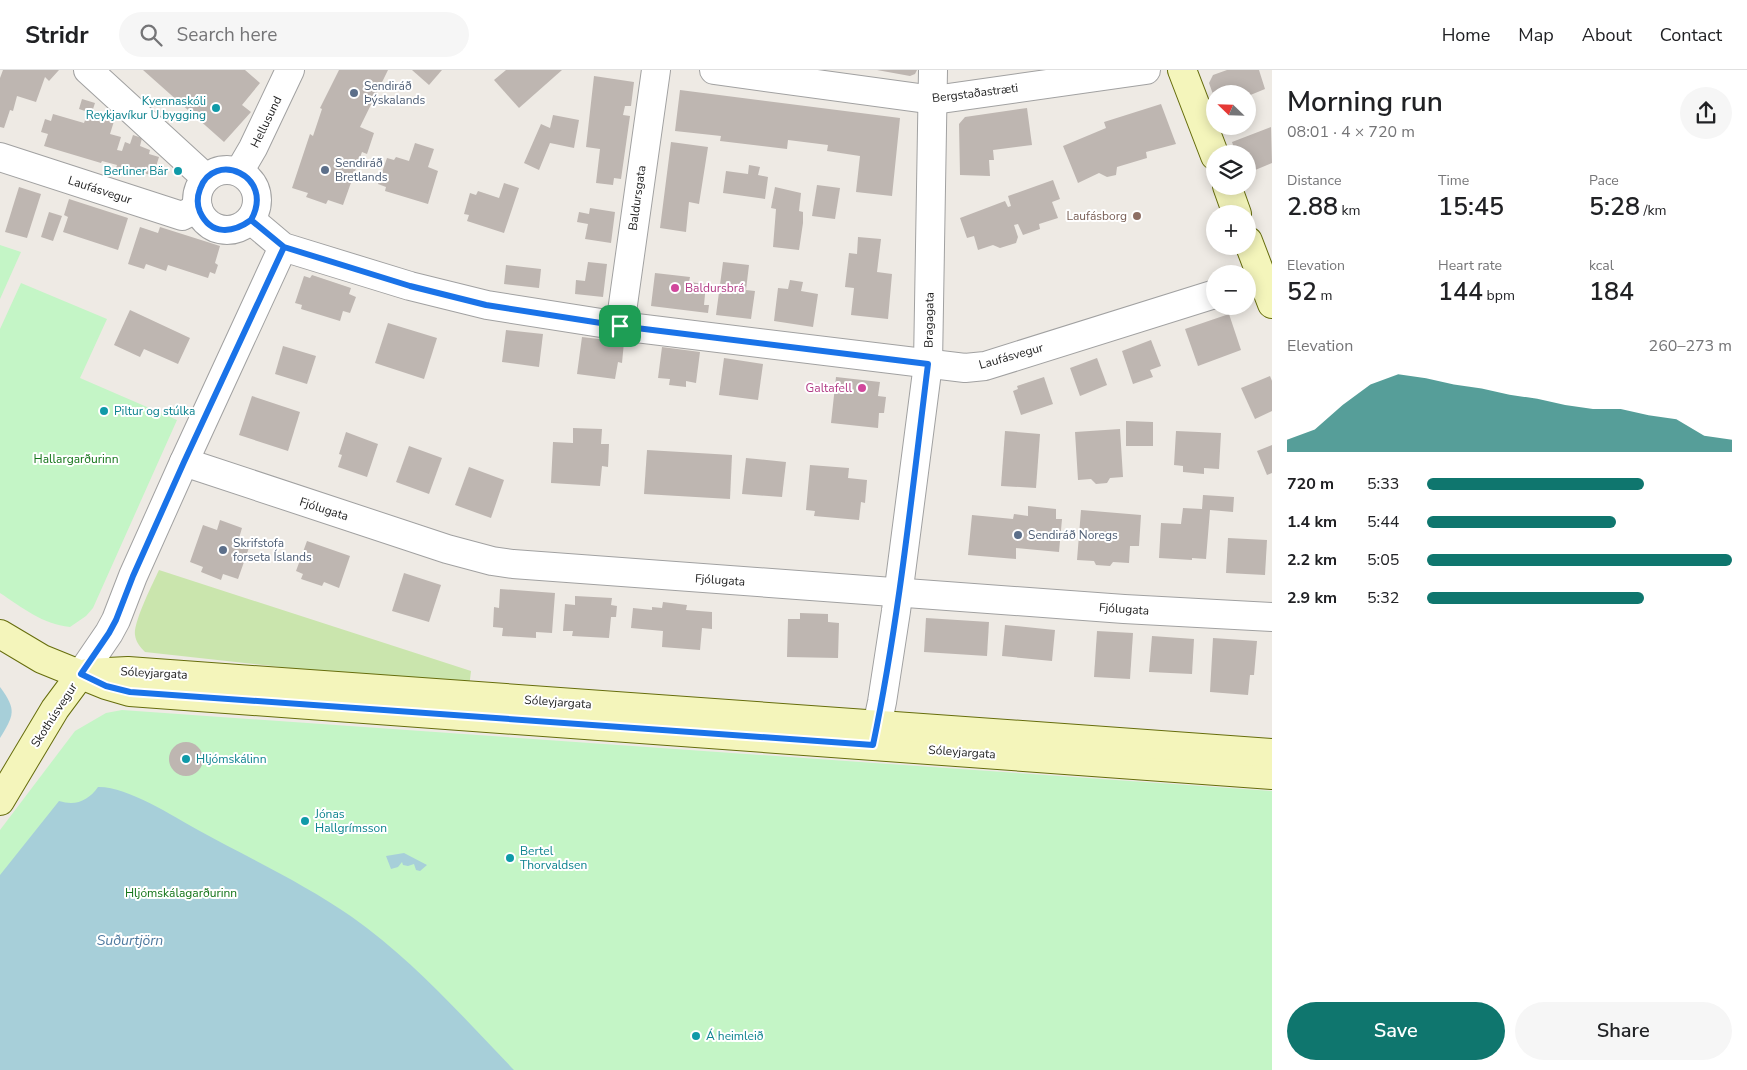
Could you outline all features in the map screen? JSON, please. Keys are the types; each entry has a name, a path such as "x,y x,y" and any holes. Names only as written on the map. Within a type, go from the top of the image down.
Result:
{"main road":[{"path":"1182,70 1211,145"},
{"path":"1253,255 1272,304"},
{"name":"Sóleyjargata","path":"0,634 31,654 106,686 130,692 875,735 1272,753"},
{"name":"Skothúsvegur","path":"0,801 56,709 81,674"},
{"name":"Sóleyjargata","path":"875,735 1272,774"}],"street":[{"path":"88,70 206,178"},
{"name":"Hellusund","path":"239,172 253,148 290,70"},
{"name":"Baldursgata","path":"620,326 656,70"},
{"name":"Bergstaðastræti","path":"714,70 934,100 1146,70"},
{"name":"Bragagata","path":"875,735 899,593 928,364 934,100 933,70"},
{"name":"Laufásvegur","path":"0,158 182,216 198,208"},
{"path":"219,171 239,172 248,178 254,186 258,200 256,210 251,220 241,228 231,231 220,230 210,225 202,217 198,208 197,197 200,187 206,178 219,171"},
{"name":"Laufásvegur","path":"251,220 284,247 410,286 486,305 620,326 965,368 985,366 1206,297"},
{"name":"Skothúsvegur","path":"81,674 116,620 133,576 184,462 284,247"},
{"name":"Fjólugata","path":"184,462 447,549 492,561 644,575 1114,609 1272,617"}],"green space":[{"path":"0,245 21,252 0,299"},
{"name":"Hallargarðurinn","path":"21,283 107,319 80,378 177,420 93,608 86,616 70,627 50,623 25,610 0,593 0,329"},
{"path":"159,570 471,671 469,688 145,652 136,640 135,629"},
{"name":"Hljómskálagarðurinn","path":"122,710 1272,791 1272,1070 0,1070 0,830 75,731 106,713"}],"water":[{"path":"0,687 9,701 12,712 11,718 0,738"},
{"name":"Suðurtjörn","path":"98,787 122,791 163,810 296,882 352,917 417,970 514,1070 0,1070 0,875 59,801 71,803 81,801 90,796"},
{"path":"404,853 427,865 420,871 416,870 414,864 408,866 403,865 402,862 398,867 391,869 386,856"}],"building":[{"path":"3,70 59,70 49,81 45,77 36,102 17,96 13,111 10,110 4,128 0,127 0,78"},
{"name":"Kvennaskóli Reykjavíkur U bygging","path":"143,70 245,70 260,83 242,105 251,112 224,142"},
{"path":"339,70 388,70 360,127 374,133 367,154 362,152 343,205 328,200 326,204 306,197 308,193 292,188 310,134 313,136 322,109 320,108"},
{"path":"412,70 442,70 429,85"},
{"path":"506,70 562,70 519,108 494,80"},
{"path":"877,70 917,70 915,74 910,76"},
{"path":"1227,70 1259,70 1265,89 1256,93 1256,85 1210,85 1213,75"},
{"path":"594,76 634,82 631,106 625,106 623,115 630,116 621,179 614,178 613,185 596,183 600,149 586,147"},
{"path":"680,90 900,118 892,196 856,192 860,156 827,151 828,145 788,140 787,149 720,141 721,136 675,131"},
{"path":"82,99 95,103 92,112 115,118 110,134 121,137 117,150 122,151 125,142 130,144 133,135 142,138 140,146 150,150 149,154 159,157 153,176 144,173 143,177 116,168 117,165 102,161 101,163 44,146 48,134 41,132 45,119 51,121 53,114 84,123 88,112 79,109"},
{"name":"Laufásborg","path":"1161,104 1176,144 1146,152 1147,158 1117,167 1116,175 1107,177 1099,173 1078,183 1063,146 1106,128 1104,122"},
{"path":"1027,108 1032,145 993,150 994,160 989,160 990,176 960,175 959,124 965,117"},
{"path":"553,115 579,120 574,148 550,143 539,170 524,163 541,124 550,128"},
{"path":"1271,127 1272,163 1256,170 1256,145 1233,145 1232,142 1250,135 1256,135 1256,133"},
{"path":"671,142 708,147 699,204 689,202 686,232 660,228"},
{"path":"415,143 434,149 428,167 438,171 428,204 385,191 386,187 378,184 387,158 394,160 396,157 409,161"},
{"path":"749,165 760,167 758,175 768,177 765,199 723,193 726,171 748,174"},
{"path":"1053,180 1060,199 1052,202 1058,218 1039,224 1040,229 1023,235 1018,224 1014,225 1018,237 1016,243 1000,248 993,245 978,250 974,236 967,238 960,218 1005,201 1008,207 1011,206 1008,196"},
{"path":"504,183 519,188 504,233 467,221 469,215 464,214 470,193 476,195 478,191 499,198"},
{"path":"817,185 840,188 835,219 812,216"},
{"path":"19,187 41,194 27,238 5,232"},
{"path":"775,187 801,193 799,211 803,212 803,223 799,250 773,247 776,209 771,208"},
{"path":"69,199 128,218 118,250 63,232 68,217 64,215"},
{"path":"590,208 615,212 611,243 585,239 588,224 577,222 579,212 589,214"},
{"path":"49,212 62,216 53,241 41,237"},
{"path":"140,227 158,233 160,227 220,246 215,263 218,265 215,274 210,272 208,278 168,265 166,271 146,264 144,269 128,264"},
{"path":"858,237 881,239 877,272 892,274 888,319 851,315 854,288 845,287 849,253 857,254"},
{"path":"588,262 607,264 603,297 575,294 576,280 585,281"},
{"path":"723,262 749,265 746,290 755,291 751,319 716,315"},
{"path":"506,265 541,269 539,288 504,284"},
{"path":"655,273 690,277 689,282 706,284 704,305 709,305 708,313 651,306"},
{"path":"312,275 351,288 349,294 356,297 350,313 343,311 340,321 301,309 302,305 295,303 304,276 310,278"},
{"path":"790,280 803,282 801,291 818,294 813,327 774,321 778,288 788,289"},
{"path":"130,310 190,338 178,364 144,349 140,357 114,345"},
{"path":"1229,315 1241,350 1198,366 1185,329"},
{"path":"388,323 437,338 424,379 375,363"},
{"path":"506,330 543,334 539,367 502,362"},
{"path":"582,337 624,342 622,363 618,362 615,379 577,374"},
{"path":"1151,340 1161,366 1150,370 1153,377 1133,384 1122,351"},
{"path":"283,346 316,356 307,384 275,374"},
{"path":"662,347 700,352 696,383 686,381 686,387 669,385 670,379 658,378"},
{"path":"724,358 763,364 758,400 719,395"},
{"path":"1097,358 1107,385 1080,396 1070,368"},
{"path":"1270,376 1272,381 1272,411 1255,419 1241,388"},
{"path":"836,377 880,382 878,396 886,397 884,413 879,413 878,428 831,423"},
{"path":"1044,377 1053,404 1021,415 1013,391 1018,389 1017,386"},
{"path":"252,396 300,412 288,451 239,435"},
{"path":"1126,421 1153,422 1153,446 1126,446"},
{"path":"573,428 602,429 601,444 609,444 608,467 602,466 600,486 551,483 553,442 573,443"},
{"path":"1120,429 1123,477 1110,478 1107,483 1096,484 1091,479 1078,480 1075,432"},
{"path":"1005,431 1040,434 1036,488 1001,486"},
{"path":"1176,431 1221,433 1219,469 1204,468 1204,474 1183,472 1183,466 1174,465"},
{"path":"346,432 378,444 367,477 338,467 342,455 339,454"},
{"path":"1272,445 1272,473 1267,475 1257,451"},
{"path":"409,446 442,458 429,494 396,482"},
{"path":"647,450 732,455 730,499 644,494"},
{"path":"746,458 786,462 782,497 742,494"},
{"path":"810,465 849,468 848,478 867,480 865,503 861,502 859,520 814,516 815,511 806,510"},
{"path":"469,467 504,480 491,518 455,505"},
{"path":"1203,495 1234,497 1233,512 1210,510 1206,559 1159,558 1161,523 1181,524 1183,508 1202,509"},
{"path":"1028,506 1056,509 1056,519 1062,519 1059,552 1016,548 1016,559 968,555 972,515 1013,519 1014,514 1028,516"},
{"path":"1081,510 1141,515 1139,546 1130,546 1129,563 1113,562 1110,566 1096,565 1094,561 1077,560"},
{"path":"220,520 242,528 239,538 251,542 238,579 223,574 221,580 201,572 203,567 190,562 203,525 217,530"},
{"path":"1228,538 1267,540 1265,575 1226,573"},
{"path":"307,541 350,556 339,588 324,582 322,586 301,579 303,574 296,571"},
{"path":"404,573 441,585 429,622 392,611"},
{"path":"500,589 555,593 552,633 536,632 536,638 502,636 503,628 493,627 494,607 499,608"},
{"path":"575,596 612,598 611,605 617,606 616,617 611,617 609,638 572,636 573,631 563,631 565,604 575,605"},
{"path":"663,602 687,605 686,610 712,612 712,629 702,628 700,650 662,647 663,631 631,628 633,608 652,610 652,607 662,608"},
{"path":"800,613 828,614 828,622 839,623 838,658 787,657 788,619 800,619"},
{"path":"926,618 989,622 987,656 924,652"},
{"path":"1005,625 1055,630 1052,661 1002,656"},
{"path":"1097,631 1133,633 1130,679 1094,677"},
{"path":"1152,636 1194,639 1192,674 1149,672"},
{"path":"1213,638 1257,641 1254,675 1250,675 1248,695 1210,692"},
{"name":"Hljómskálinn","path":"186,742 198,747 203,759 198,771 186,776 174,771 169,759 174,747"}],"place":[{"name":"Sendiráð Þýskalands","path":"354,93"},
{"name":"Kvennaskóli Reykjavíkur U bygging","path":"216,108"},
{"name":"Sendiráð Bretlands","path":"325,170"},
{"name":"Berliner Bär","path":"178,171"},
{"name":"Laufásborg","path":"1137,216"},
{"name":"Baldursbrá","path":"675,288"},
{"name":"Galtafell","path":"862,388"},
{"name":"Piltur og stúlka","path":"104,411"},
{"name":"Sendiráð Noregs","path":"1018,535"},
{"name":"Skrifstofa forseta Íslands","path":"223,550"},
{"name":"Hljómskálinn","path":"186,759"},
{"name":"Jónas Hallgrímsson","path":"305,821"},
{"name":"Bertel Thorvaldsen","path":"510,858"},
{"name":"Á heimleið","path":"696,1036"}],"route":[{"path":"620,326 486,305 410,286 284,247 251,220 241,228 231,231 220,230 210,225 202,217 198,208 197,197 200,187 206,178 219,171 229,170 239,172 248,178 254,186 258,200 251,220 284,247 184,462 133,576 116,620 81,674 106,686 130,692 873,745 882,702 899,593 928,364 620,326"}]}
